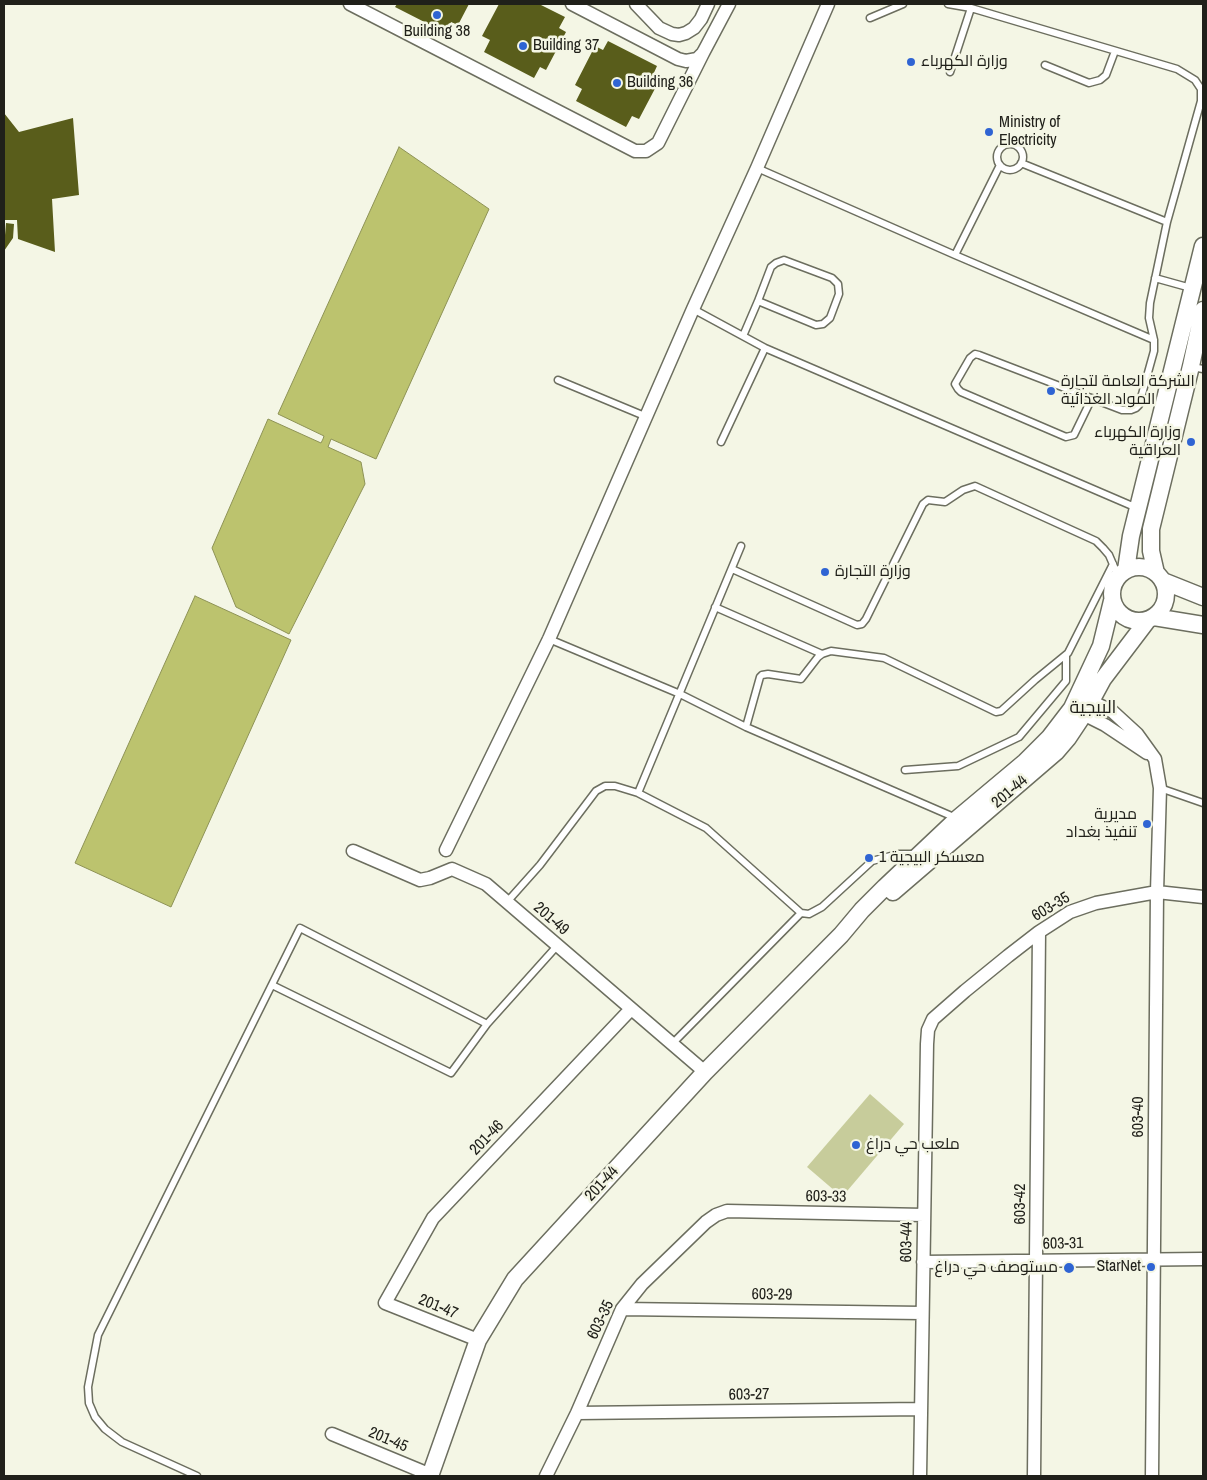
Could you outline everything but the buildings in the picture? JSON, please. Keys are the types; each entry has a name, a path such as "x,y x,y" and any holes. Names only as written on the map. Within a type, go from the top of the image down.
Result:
{"street":[{"path":"350,4 635,151 650,150 658,143 729,4"},
{"path":"572,4 682,60 694,60 704,51"},
{"path":"636,4 659,28 679,35 694,28 708,4"},
{"path":"446,850 549,640 693,309 758,168 828,4"},
{"path":"1203,246 1198,290 1129,547 1112,588 1112,601 1117,611 1125,618 1136,622 1151,619 1203,625"},
{"path":"1151,619 1159,613 1165,603 1166,592 1150,551 1151,529 1197,368 1203,310"},
{"path":"1119,570 1141,566 1203,597"},
{"name":"201-44","path":"841,935 867,915 1056,752 1068,738 1100,646 1112,601"},
{"name":"201-44","path":"430,1476 478,1340 515,1278 705,1072 841,935 884,886 957,819 1025,762 1081,705 1151,619"},
{"name":"603-40","path":"1081,705 1155,759 1160,788 1157,892 1152,1476"},
{"name":"201-49","path":"353,851 420,880 452,869 486,884 705,1072"},
{"name":"603-35","path":"940,1012 1039,932 1070,912 1084,906 1157,892 1203,897"},
{"name":"603-42","path":"1034,1476 1039,932"},
{"name":"201-46","path":"385,1303 433,1218 631,1009"},
{"name":"603-44","path":"920,1476 926,1044 928,1030 933,1019 940,1012"},
{"name":"603-35","path":"546,1476 577,1413 622,1309 642,1284 706,1222 716,1214 727,1211"},
{"name":"603-33","path":"727,1211 924,1215"},
{"name":"603-31","path":"923,1262 1203,1259"},
{"name":"201-47","path":"385,1303 478,1340"},
{"name":"603-29","path":"622,1309 922,1313"},
{"name":"603-27","path":"577,1413 921,1409"},
{"name":"201-45","path":"332,1434 430,1476"}],"lane":[{"path":"870,18 903,4"},
{"path":"948,4 971,8 1177,69 1194,80 1201,89 1201,101 1168,222 1155,278 1149,311 1154,340 1153,356 1141,400 1136,408 1127,411 975,354 970,358 955,384 961,392 1066,437 1074,435 1092,398"},
{"path":"950,72 971,8"},
{"path":"1044,65 1089,83 1100,80 1106,75 1115,51"},
{"path":"1016,145 1022,153 1021,163 1018,167 1009,170 1004,168 998,160 998,150 1002,146 1016,145"},
{"path":"1021,163 1168,222"},
{"path":"954,255 1000,165"},
{"path":"758,168 954,255 1154,340"},
{"path":"743,336 772,267 776,263 784,260 832,278 838,284 839,294 830,318 822,324 816,325 758,301"},
{"path":"1155,278 1198,290"},
{"path":"693,309 765,348 1138,508"},
{"path":"721,442 765,348"},
{"path":"558,380 647,417"},
{"path":"732,569 857,625 862,624 923,504 928,500 945,502 963,490 975,486 1088,537 1103,548 1119,570 1066,655 998,712 884,658 831,651 822,654 801,679 768,674 762,675 746,728"},
{"path":"638,793 741,546"},
{"path":"715,607 822,654"},
{"path":"549,640 680,694 746,728 957,819"},
{"path":"905,770 958,766 1019,737 1066,681 1066,655"},
{"path":"507,902 540,865 596,791 605,786 615,786 638,793 706,828 801,913 809,914 822,907 872,861 898,854 919,854"},
{"path":"1160,788 1203,802"},
{"path":"672,1044 801,913"},
{"path":"196,1476 122,1442 105,1429 89,1403 88,1387 98,1335 300,928 488,1024"},
{"path":"272,985 451,1073 488,1024 557,946"}],"shaded area":[{"path":"399,147 489,209 376,459 331,439 328,447 361,462 365,484 289,634 236,607 212,548 268,419 321,443 323,439 324,436 278,414"},
{"path":"195,596 291,640 171,907 75,863"},
{"name":"ملعب حي دراغ","path":"870,1094 904,1124 842,1197 807,1167"}],"place":[{"name":"Building 38","path":"437,15"},
{"name":"Building 37","path":"523,46"},
{"name":"وزارة الكهرباء","path":"911,62"},
{"name":"Building 36","path":"617,83"},
{"name":"Ministry of Electricity","path":"989,132"},
{"name":"الشركة العامة لتجارة المواد الغذائية","path":"1051,391"},
{"name":"وزارة الكهرباء العراقية","path":"1191,442"},
{"name":"وزارة التجارة","path":"825,572"},
{"name":"مديرية تنفيذ بغداد","path":"1147,824"},
{"name":"معسكر البيجية 1","path":"869,858"},
{"name":"ملعب حي دراغ","path":"856,1145"},
{"name":"StarNet","path":"1151,1267"},
{"name":"مستوصف حي دراغ","path":"1069,1268"}],"district":[{"name":"البيجية","path":"1093,708"}]}
